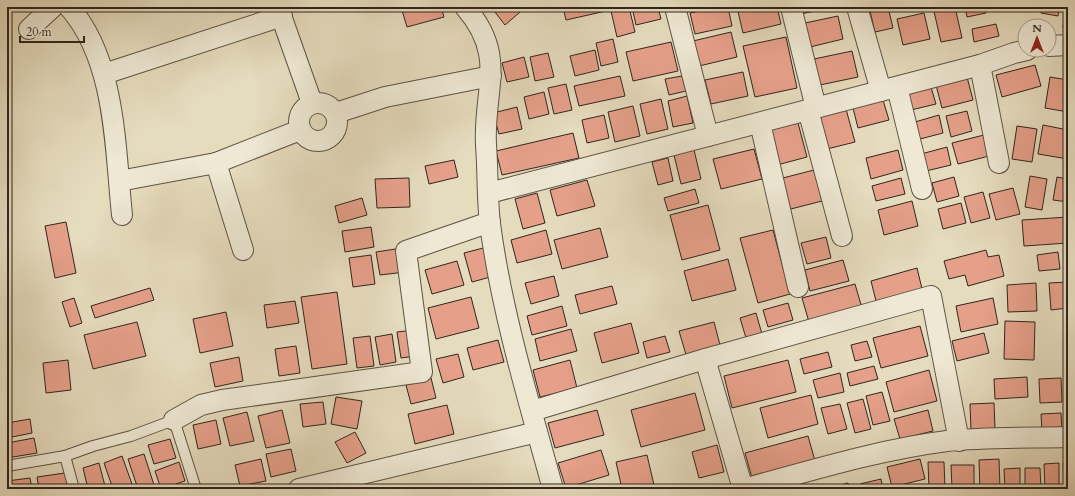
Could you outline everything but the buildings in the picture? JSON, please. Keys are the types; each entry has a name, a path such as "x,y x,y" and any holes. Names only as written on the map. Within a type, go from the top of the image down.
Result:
{"street":[{"path":"29,30 52,7"},
{"path":"69,7 96,50 104,74 113,122 122,215"},
{"path":"465,7 483,35 491,57 491,76 486,135 490,222 503,299 552,489"},
{"path":"675,7 708,136"},
{"path":"791,7 812,109 842,236"},
{"path":"857,7 889,89 922,189"},
{"path":"104,74 280,11 312,103"},
{"path":"1057,46 1068,45"},
{"path":"489,193 980,65 1017,53"},
{"path":"980,65 999,163"},
{"path":"336,113 385,97 491,76"},
{"path":"312,103 323,103 328,105 336,113 337,126 332,136 327,140 320,142 308,139 300,130 299,117 302,111 312,103"},
{"path":"760,123 798,287"},
{"path":"119,181 216,163 300,130"},
{"path":"216,163 243,250"},
{"path":"174,420 201,406 222,400 422,372 406,251 490,222"},
{"path":"532,411 705,359 931,296 958,441"},
{"path":"705,359 743,489 863,457 913,446 958,441 1068,437"},
{"path":"300,489 537,432"}],"lane":[{"path":"7,466 65,456 93,446 131,436 174,420 196,489"},
{"path":"65,456 74,489"}]}
